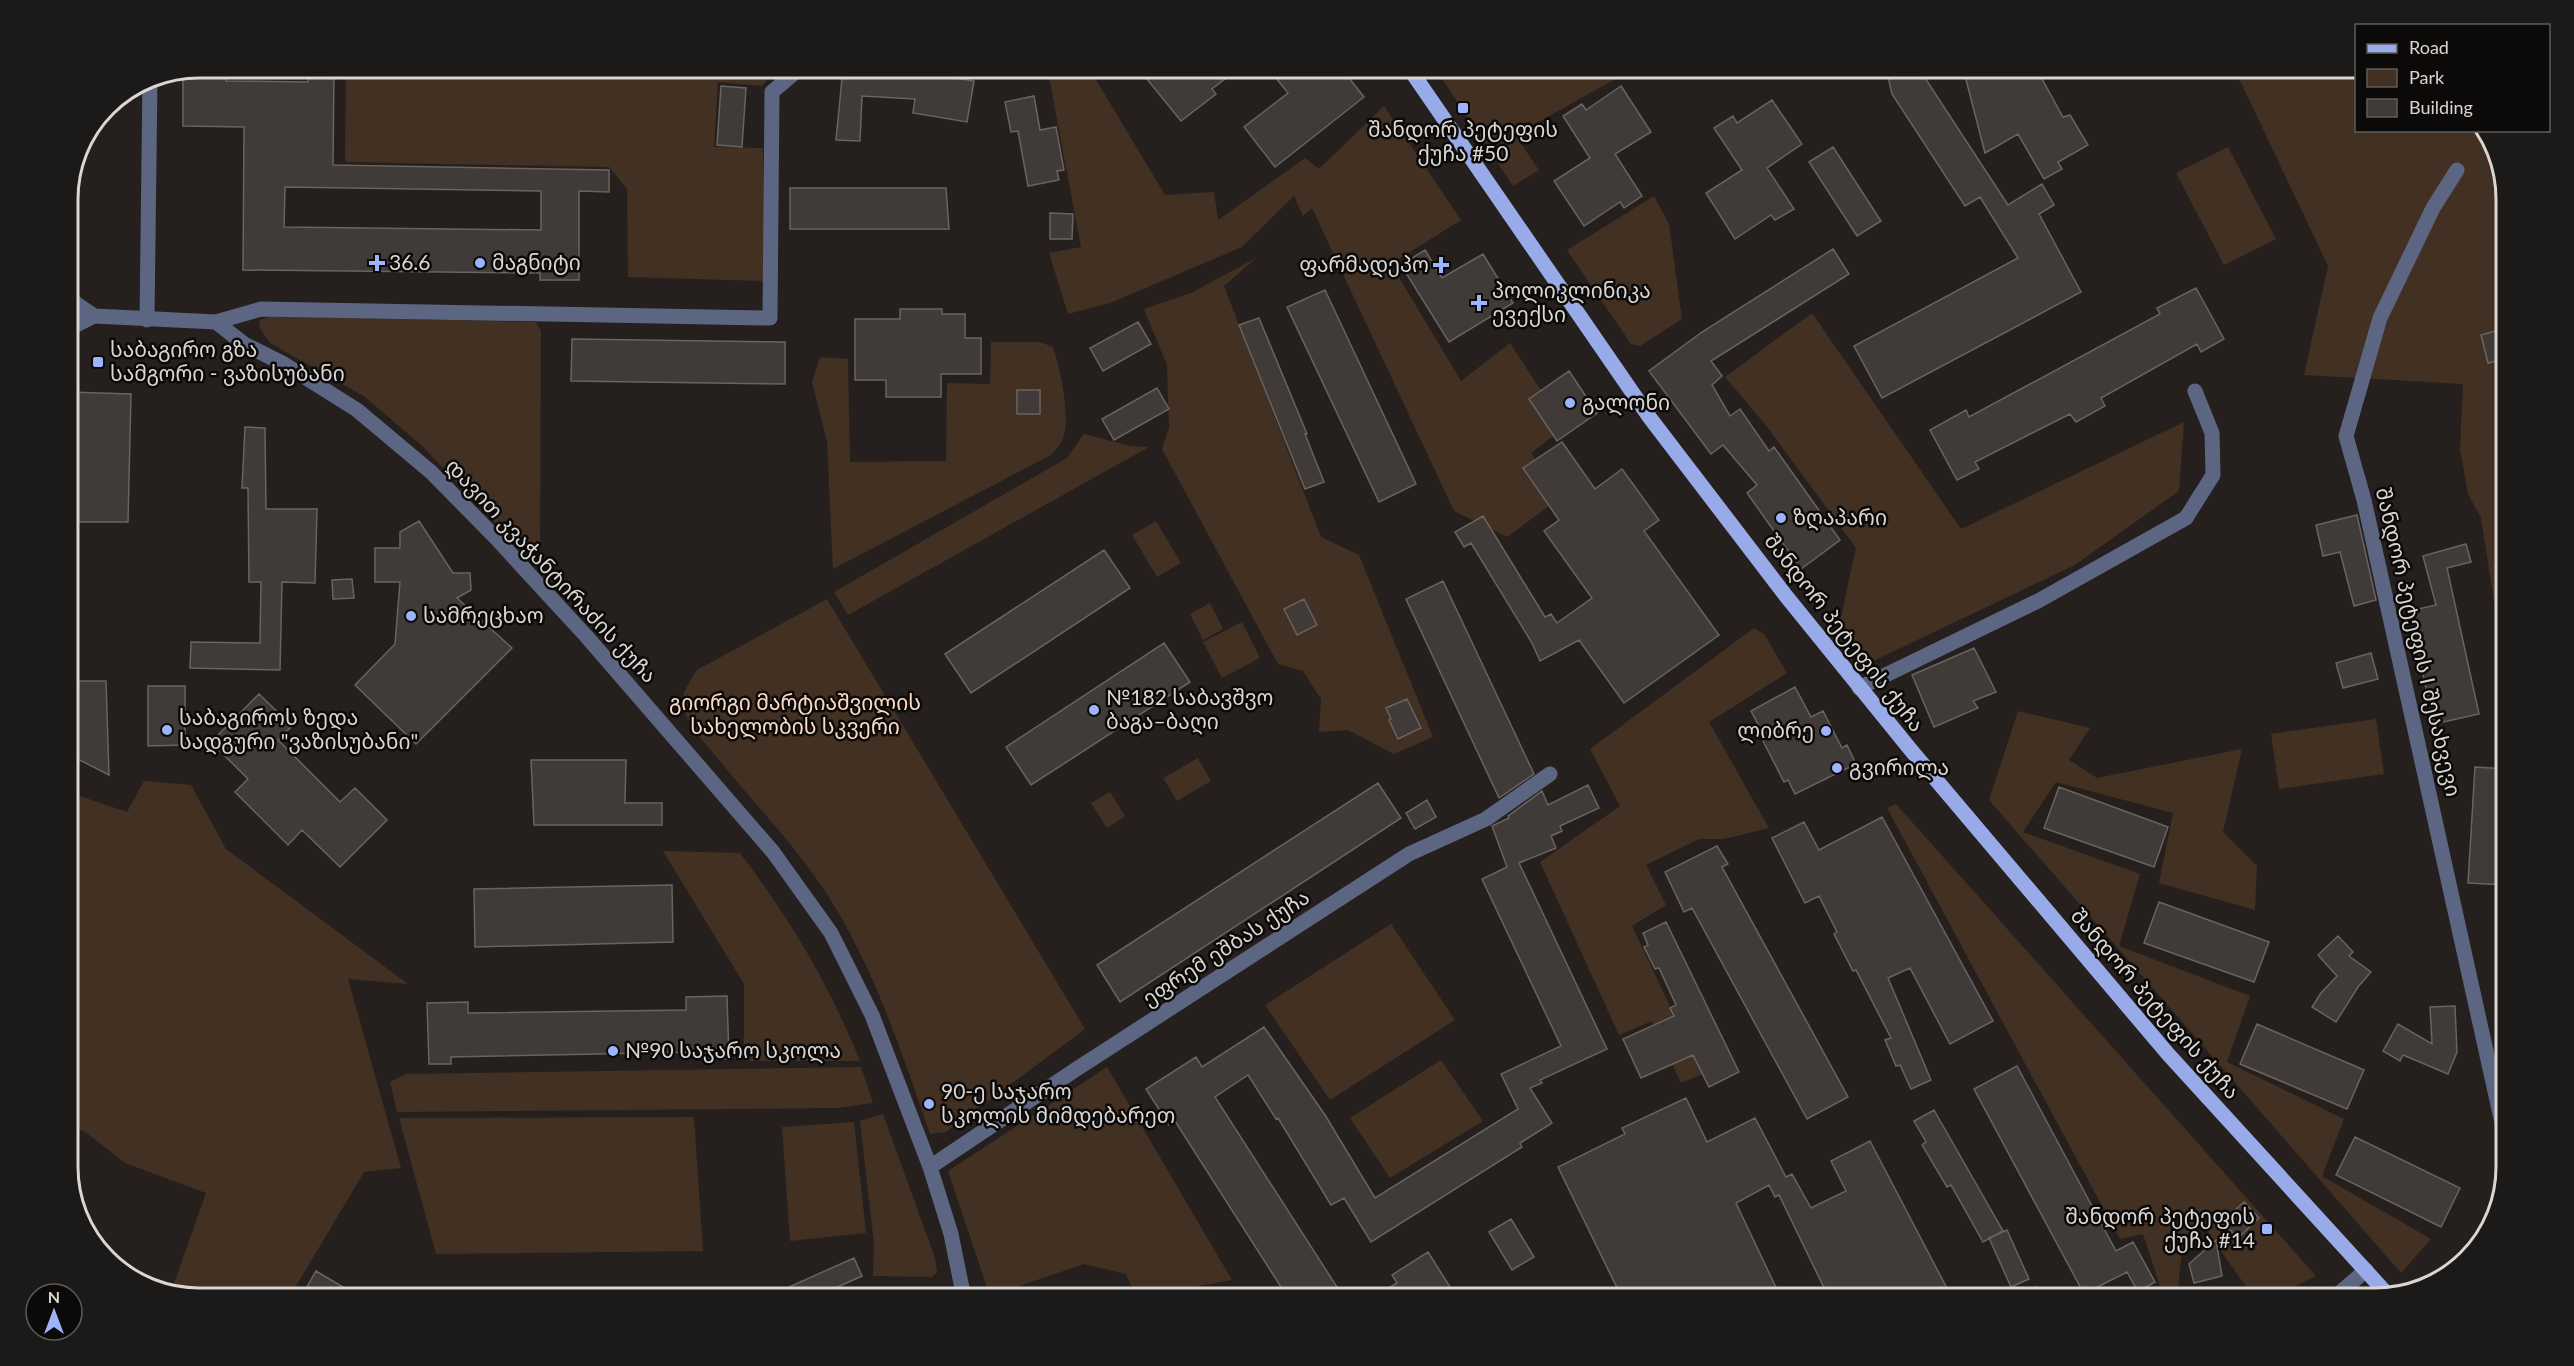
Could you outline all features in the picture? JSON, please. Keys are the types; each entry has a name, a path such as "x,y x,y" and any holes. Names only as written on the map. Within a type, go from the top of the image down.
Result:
{"main road":[{"name":"შანდორ პეტეფის ქუჩა","path":"1416,78 1650,418 1786,596 1859,687 2168,1054 2381,1288"}],"street":[{"path":"78,305 94,316 147,320 216,321 261,309 770,318 772,92 788,78"},
{"path":"147,320 150,88"},
{"name":"შანდორ პეტეფის I შესახვევი","path":"2457,170 2433,208 2380,318 2346,436 2367,511 2496,1096"},
{"path":"78,324 94,316"},
{"name":"დავით კვაჭანტირაძის ქუჩა","path":"216,321 244,344 284,364 357,410 431,472 496,538 587,637 773,852 831,933 872,1015 930,1167 951,1234 962,1288"},
{"path":"1859,687 2038,601 2187,518 2212,476 2212,433 2195,391"},
{"name":"ეფრემ ეშბას ქუჩა","path":"930,1167 1075,1070 1409,854 1486,819 1550,774"},
{"path":"2346,1288 2366,1270"}],"green space":[{"path":"346,78 768,78 762,86 718,82 714,147 763,148 765,281 628,277 627,189 609,167 345,162"},
{"path":"1049,78 1095,78 1165,195 1214,192 1218,220 1305,158 1319,169 1384,106 1461,220 1391,264 1461,381 1510,343 1565,427 1531,453 1560,498 1507,537 1454,511 1312,208 1303,216 1294,196 1242,247 1110,303 1068,314 1049,253 1081,247"},
{"path":"1442,78 1617,78 1515,135 1539,170 1513,186"},
{"path":"2239,78 2355,78 2355,132 2476,132 2484,145 2494,175 2496,191 2496,614 2481,518 2468,494 2460,449 2463,384 2304,375 2328,266"},
{"path":"2228,147 2276,239 2224,265 2176,173"},
{"path":"1654,196 1669,224 1682,319 1640,346 1631,344 1567,250"},
{"path":"1256,258 1224,286 1321,537 1359,555 1433,737 1394,754 1348,730 1319,732 1321,699 1303,671 1278,664 1162,449 1169,428 1167,365 1144,309 1191,293"},
{"path":"1812,313 1961,529 2184,422 2179,491 2075,565 1869,663 1839,626 1856,548 1765,424 1725,377"},
{"path":"270,316 536,322 541,331 540,545 537,551 519,547 421,445 365,397 270,343 259,327 260,320"},
{"path":"991,342 1040,342 1053,347 1059,366 1066,415 1064,435 1059,446 1051,455 833,569 827,442 812,382 820,357 848,359 850,462 946,461 947,383 990,384"},
{"path":"1084,434 1130,446 1149,447 848,615 834,592 1067,458"},
{"path":"1156,521 1181,563 1157,577 1132,535"},
{"name":"გიორგი მარტიაშვილის სახელობის სკვერი","path":"827,599 1085,1029 946,1132 930,1134 887,1014 861,955 830,899 791,845 698,735 683,707 684,692 697,670"},
{"path":"1210,603 1223,629 1203,640 1190,614"},
{"path":"1242,622 1260,658 1222,678 1203,642"},
{"path":"1754,628 1764,634 1787,673 1709,722 1769,828 1724,839 1699,839 1646,865 1666,905 1632,926 1702,1074 1681,1083 1652,1021 1619,1035 1540,862 1620,806 1590,749"},
{"path":"2018,711 2090,728 2069,760 2097,778 2242,749 2223,832 2257,866 2255,910 2159,883 2173,813 2056,782 2023,832 2140,874 2119,946 2250,996 2227,1062 2344,1119 2322,1176 2431,1239 2401,1273 1989,800"},
{"path":"2376,719 2384,774 2279,789 2271,734"},
{"path":"1198,758 1211,781 1177,801 1163,778"},
{"path":"144,781 191,785 226,849 408,984 348,979 401,1168 364,1172 295,1288 191,1288 173,1286 206,1193 125,1163 84,1131 78,1129 78,795 127,812"},
{"path":"1110,792 1125,816 1107,828 1091,803"},
{"path":"1896,804 2316,1276 2291,1288 2247,1288 2202,1224 2191,1228 2181,1259 2178,1288 2161,1288 2143,1234 2120,1239 1887,808"},
{"path":"663,851 740,853 792,927 822,979 860,1061 744,1061 744,984"},
{"path":"1391,924 1455,1020 1330,1100 1265,1005"},
{"path":"1441,1060 1483,1121 1390,1178 1350,1118"},
{"path":"861,1067 873,1103 837,1108 397,1112 390,1082 406,1074"},
{"path":"1107,1067 1232,1280 1187,1288 1132,1288 1126,1274 1084,1264 1014,1288 987,1288 948,1171"},
{"path":"883,1114 935,1258 937,1272 932,1277 873,1276 874,1244 860,1121"},
{"path":"694,1117 703,1251 436,1254 399,1118"},
{"path":"854,1122 866,1233 790,1241 782,1127"}],"building":[{"path":"226,78 226,81 308,82 308,78 334,78 333,165 609,170 609,192 579,191 579,280 540,280 540,273 243,270 244,127 183,126 183,79","holes":["285,187 541,191 541,230 284,227"]},
{"path":"842,78 956,78 974,81 967,122 913,113 915,99 862,96 860,141 836,140"},
{"path":"1146,78 1226,78 1212,89 1216,94 1181,121"},
{"path":"1276,78 1349,78 1364,97 1275,167 1244,127 1288,93"},
{"path":"1888,78 1925,78 2008,205 2042,184 2054,205 2039,214 2081,292 1882,398 1854,346 2018,258 1980,197 1965,206 1892,94"},
{"path":"1966,78 2042,78 2063,117 2070,115 2088,145 2058,162 2062,169 2044,179 2018,134 1985,153"},
{"path":"721,86 746,88 742,147 717,145"},
{"path":"1621,86 1651,132 1615,154 1642,196 1624,208 1620,202 1584,226 1554,181 1590,158 1563,116 1582,104 1586,110"},
{"path":"1034,96 1040,130 1056,127 1064,170 1057,171 1059,180 1028,186 1018,131 1011,132 1005,102"},
{"path":"1772,100 1802,144 1767,168 1794,209 1775,220 1771,215 1735,239 1706,193 1742,170 1714,128 1733,116 1737,123"},
{"path":"1833,147 1881,221 1857,236 1809,162"},
{"path":"790,188 946,188 949,229 790,229"},
{"path":"1050,213 1073,214 1072,239 1050,239"},
{"path":"1833,249 1849,274 1711,361 1722,376 1712,385 1730,416 1740,409 1769,451 1774,447 1840,540 1801,569 1747,493 1757,485 1723,445 1711,454 1649,371 1702,332"},
{"path":"1425,250 1442,278 1483,254 1513,303 1449,342 1401,265"},
{"path":"2196,288 2224,339 2201,352 2197,344 2101,398 2105,406 2076,422 2070,414 1975,462 1979,469 1957,480 1930,430 1966,410 1969,417 2160,314 2157,308"},
{"path":"1325,290 1416,484 1379,502 1287,307"},
{"path":"900,309 942,309 942,314 965,314 965,338 981,338 981,374 941,374 941,397 886,397 886,380 855,380 855,319 900,319"},
{"path":"1259,318 1307,434 1305,434 1324,482 1305,489 1239,325"},
{"path":"1138,322 1151,344 1103,371 1090,348"},
{"path":"2496,331 2496,361 2488,363 2481,335"},
{"path":"572,339 785,342 785,384 571,381"},
{"path":"1569,371 1597,413 1557,441 1529,399"},
{"path":"1157,388 1169,409 1114,440 1102,419"},
{"path":"1017,390 1040,390 1040,414 1017,414"},
{"path":"78,392 131,394 128,522 78,522"},
{"path":"245,427 265,428 266,509 317,509 315,583 282,582 280,670 190,668 191,642 260,643 261,582 249,582 248,488 242,488"},
{"path":"1562,442 1595,489 1622,469 1659,520 1644,531 1719,635 1624,703 1579,640 1540,661 1532,643 1471,543 1464,547 1455,532 1483,516 1545,617 1551,614 1557,623 1592,598 1544,531 1559,520 1523,468"},
{"path":"2357,515 2376,600 2354,606 2340,552 2323,556 2316,525"},
{"path":"419,521 453,573 470,573 471,590 457,598 512,648 416,744 355,685 395,644 400,582 375,582 375,548 400,548 400,532"},
{"path":"2466,544 2471,562 2447,568 2479,714 2434,724 2409,611 2436,605 2423,556"},
{"path":"1104,550 1130,588 971,693 945,654"},
{"path":"352,579 354,598 333,599 332,580"},
{"path":"1443,581 1534,774 1499,798 1406,599"},
{"path":"1304,599 1317,625 1297,635 1284,609"},
{"path":"1164,643 1190,682 1031,785 1006,747"},
{"path":"1974,648 1996,692 1973,701 1978,708 1934,727 1912,675"},
{"path":"2371,653 2378,679 2343,688 2336,663"},
{"path":"78,681 106,681 109,775 78,759"},
{"name":"საბაგიროს ზედა სადგური \"ვაზისუბანი\"","path":"148,686 185,686 185,745 148,746"},
{"path":"1795,687 1811,717 1823,711 1842,748 1847,745 1856,764 1795,794 1788,780 1784,782 1763,741 1766,739 1751,711"},
{"path":"259,694 292,726 278,740 340,802 355,788 387,820 340,867 302,830 288,845 235,792 248,779 211,742"},
{"path":"1407,699 1421,728 1398,739 1386,708"},
{"path":"531,760 626,760 625,803 662,803 662,825 534,825"},
{"path":"2475,767 2496,768 2496,884 2468,883"},
{"path":"1378,783 1401,818 1120,1002 1097,965"},
{"path":"1588,785 1599,808 1560,826 1562,831 1551,836 1556,848 1519,863 1607,1049 1540,1080 1542,1083 1530,1088 1552,1123 1520,1143 1522,1147 1371,1242 1344,1198 1331,1205 1278,1118 1276,1119 1248,1075 1215,1097 1338,1288 1282,1288 1175,1121 1169,1125 1146,1089 1196,1057 1202,1067 1264,1027 1325,1115 1375,1198 1518,1109 1501,1074 1561,1046 1482,879 1507,867 1492,826 1509,818 1508,816 1542,791 1548,805"},
{"path":"2059,787 2168,827 2154,867 2044,828"},
{"path":"1427,800 1436,817 1415,829 1406,813"},
{"path":"1882,817 1993,1021 1950,1044 1910,968 1888,978 1931,1080 1911,1089 1900,1065 1896,1066 1885,1040 1891,1038 1856,970 1853,971 1834,934 1837,932 1819,896 1805,903 1772,838 1804,822 1819,850"},
{"path":"1717,846 1728,864 1722,867 1848,1097 1807,1119 1692,908 1684,912 1665,872"},
{"path":"672,885 673,942 475,947 474,889"},
{"path":"2159,902 2269,942 2254,982 2144,943"},
{"path":"1666,922 1739,1072 1709,1087 1693,1055 1641,1078 1623,1039 1674,1016 1670,1008 1676,1005 1659,968 1655,969 1644,947 1648,945 1643,933"},
{"path":"2338,936 2353,952 2349,956 2371,972 2358,987 2336,1022 2312,1007 2337,976 2318,955"},
{"path":"727,996 729,1059 702,1059 702,1052 451,1057 451,1064 429,1064 427,1003 468,1002 468,1013 686,1010 686,997"},
{"path":"2455,1006 2457,1052 2448,1074 2403,1055 2400,1061 2383,1051 2398,1024 2432,1044 2430,1007"},
{"path":"2257,1024 2364,1070 2347,1109 2240,1064"},
{"path":"2017,1066 2116,1251 2133,1242 2155,1282 2145,1288 2136,1288 2127,1272 2096,1288 2081,1288 1974,1089"},
{"path":"1686,1098 1707,1142 1755,1118 1786,1177 1792,1174 1811,1208 1846,1191 1831,1161 1870,1141 1947,1288 1824,1288 1779,1195 1775,1197 1769,1185 1736,1203 1776,1288 1617,1288 1558,1167 1625,1134 1622,1128"},
{"path":"1934,1110 2003,1231 1983,1242 1951,1185 1947,1187 1922,1145 1926,1142 1914,1121"},
{"path":"2355,1137 2460,1188 2441,1227 2336,1175"},
{"path":"2244,1202 2259,1218 2238,1238 2222,1222"},
{"path":"1511,1219 1534,1257 1512,1270 1489,1232"},
{"path":"2007,1230 2029,1279 2011,1287 1989,1238"},
{"path":"2216,1240 2222,1276 2194,1283 2189,1264"},
{"path":"1428,1252 1451,1288 1389,1288 1397,1283 1392,1275"},
{"path":"854,1258 862,1276 835,1288 787,1288"},
{"path":"316,1271 345,1288 306,1288"}],"place":[{"name":"შანდორ პეტეფის ქუჩა #50","path":"1463,108"},
{"name":"36.6","path":"377,263"},
{"name":"მაგნიტი","path":"480,263"},
{"name":"ფარმადეპო","path":"1441,265"},
{"name":"პოლიკლინიკა ევექსი","path":"1479,303"},
{"name":"საბაგირო გზა სამგორი - ვაზისუბანი","path":"98,362"},
{"name":"გალონი","path":"1570,403"},
{"name":"ზღაპარი","path":"1781,518"},
{"name":"სამრეცხაო","path":"411,616"},
{"name":"№182 საბავშვო ბაგა–ბაღი","path":"1094,710"},
{"name":"საბაგიროს ზედა სადგური \"ვაზისუბანი\"","path":"167,730"},
{"name":"ლიბრე","path":"1826,731"},
{"name":"გვირილა","path":"1837,768"},
{"name":"№90 საჯარო სკოლა","path":"613,1051"},
{"name":"90-ე საჯარო სკოლის მიმდებარეთ","path":"929,1104"},
{"name":"შანდორ პეტეფის ქუჩა #14","path":"2267,1229"}]}
